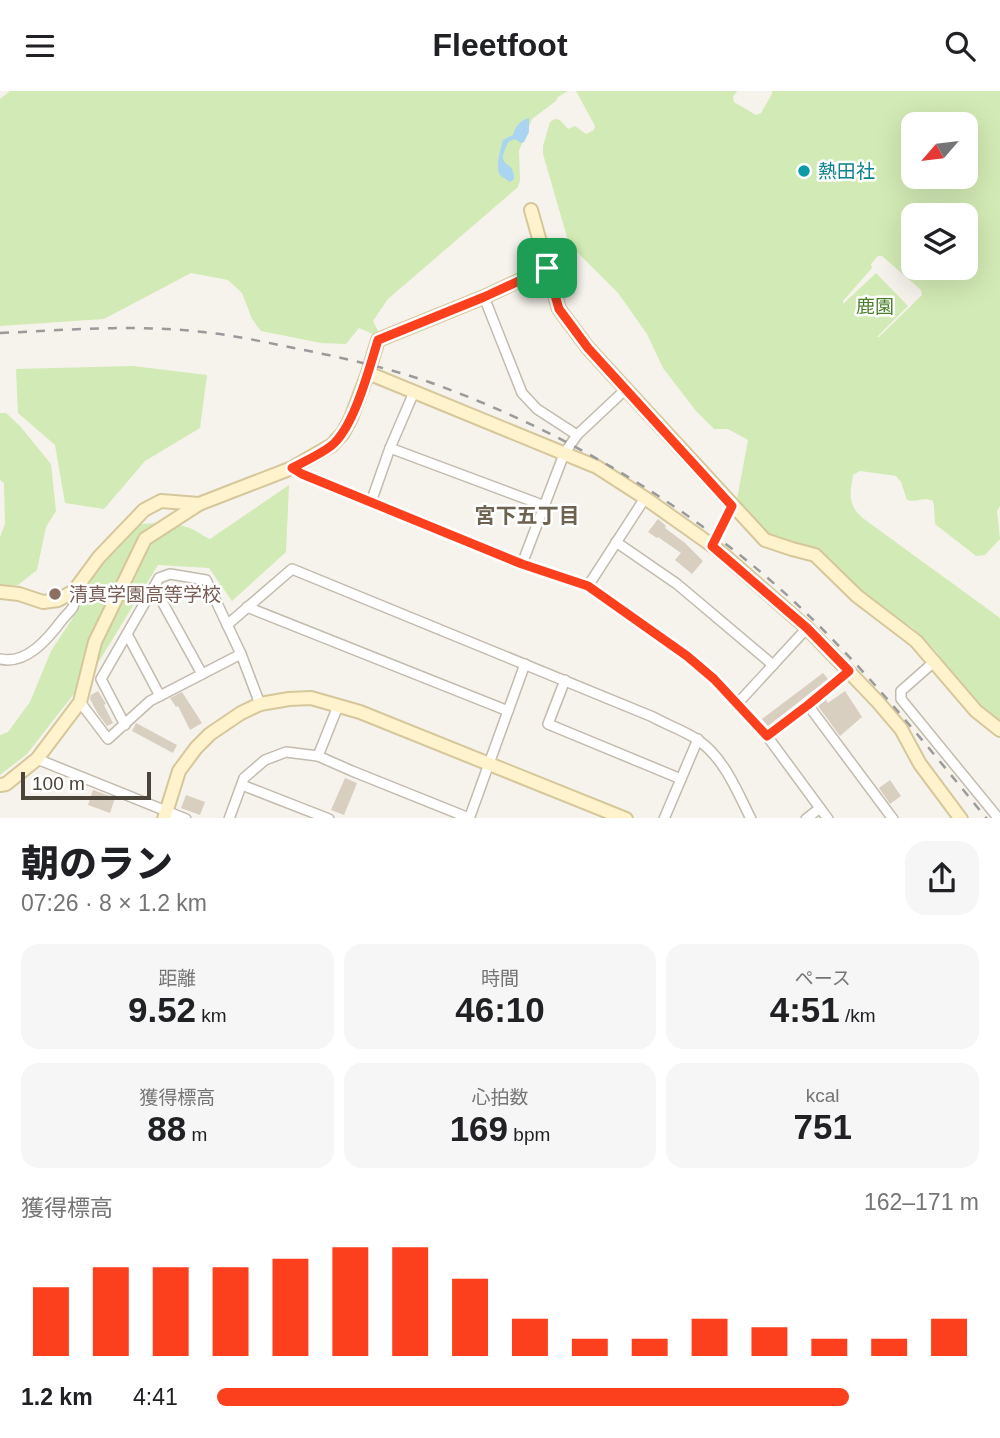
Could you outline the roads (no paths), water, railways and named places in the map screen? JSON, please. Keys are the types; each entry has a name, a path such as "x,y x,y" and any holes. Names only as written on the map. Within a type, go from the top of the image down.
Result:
{"street":[{"path":"531,210 559,309 588,348 765,540 815,555 857,596 916,641 976,711 1000,730"},
{"path":"0,785 6,784 37,759 80,702 95,642 145,540 199,505 292,468 332,445 343,433 368,373 378,340 547,268"},
{"path":"484,297 522,393 537,409 577,435"},
{"path":"368,373 597,467 712,546 807,628 849,671 901,729 920,764 961,818"},
{"path":"522,564 565,454 577,435 626,389"},
{"path":"371,502 414,392"},
{"path":"390,448 545,506"},
{"path":"292,468 522,564 588,586 687,656 714,679 767,736 828,818"},
{"path":"588,586 645,498"},
{"path":"0,593 19,594 43,602 58,600 74,590 99,557 141,512 161,501 199,505"},
{"path":"712,546 732,506"},
{"path":"616,542 677,584 773,665"},
{"path":"227,625 292,569 653,717 698,740 715,755 751,818"},
{"path":"125,725 101,679 159,577 170,574 206,580 241,654 260,704"},
{"path":"154,587 202,674"},
{"path":"0,659 18,659 48,639 74,606 74,590"},
{"path":"247,607 508,711"},
{"path":"737,703 807,628"},
{"path":"127,634 160,696"},
{"path":"80,702 108,739 150,701 241,654"},
{"path":"935,661 901,691 901,699 999,818"},
{"path":"229,818 244,778 265,760 286,752 318,756 469,818 525,664"},
{"path":"767,736 849,671"},
{"path":"565,680 548,724 681,779"},
{"path":"165,815 179,771 210,734 260,704 311,698 360,712 619,817"},
{"path":"808,705 893,818"},
{"path":"318,756 338,706"},
{"path":"664,818 698,740"},
{"path":"37,759 165,815 186,818"},
{"path":"242,785 329,818"},
{"path":"806,818 820,808"}],"water":[{"path":"529,118 529,132 524,142 515,139 508,142 504,152 503,159 514,174 514,179 510,182 500,175 498,167 503,140 513,135 518,124"}],"railway":[{"path":"0,333 152,328 237,337 379,367 429,382 530,424 580,449 675,507 720,539 762,574 803,610 852,660 986,818"}],"place":[{"name":"熱田社","path":"804,171"},
{"name":"清真学園高等学校","path":"55,594"}],"district":[{"name":"宮下五丁目","path":"527,516"}],"park label":[{"name":"鹿園","path":"875,306"}]}
